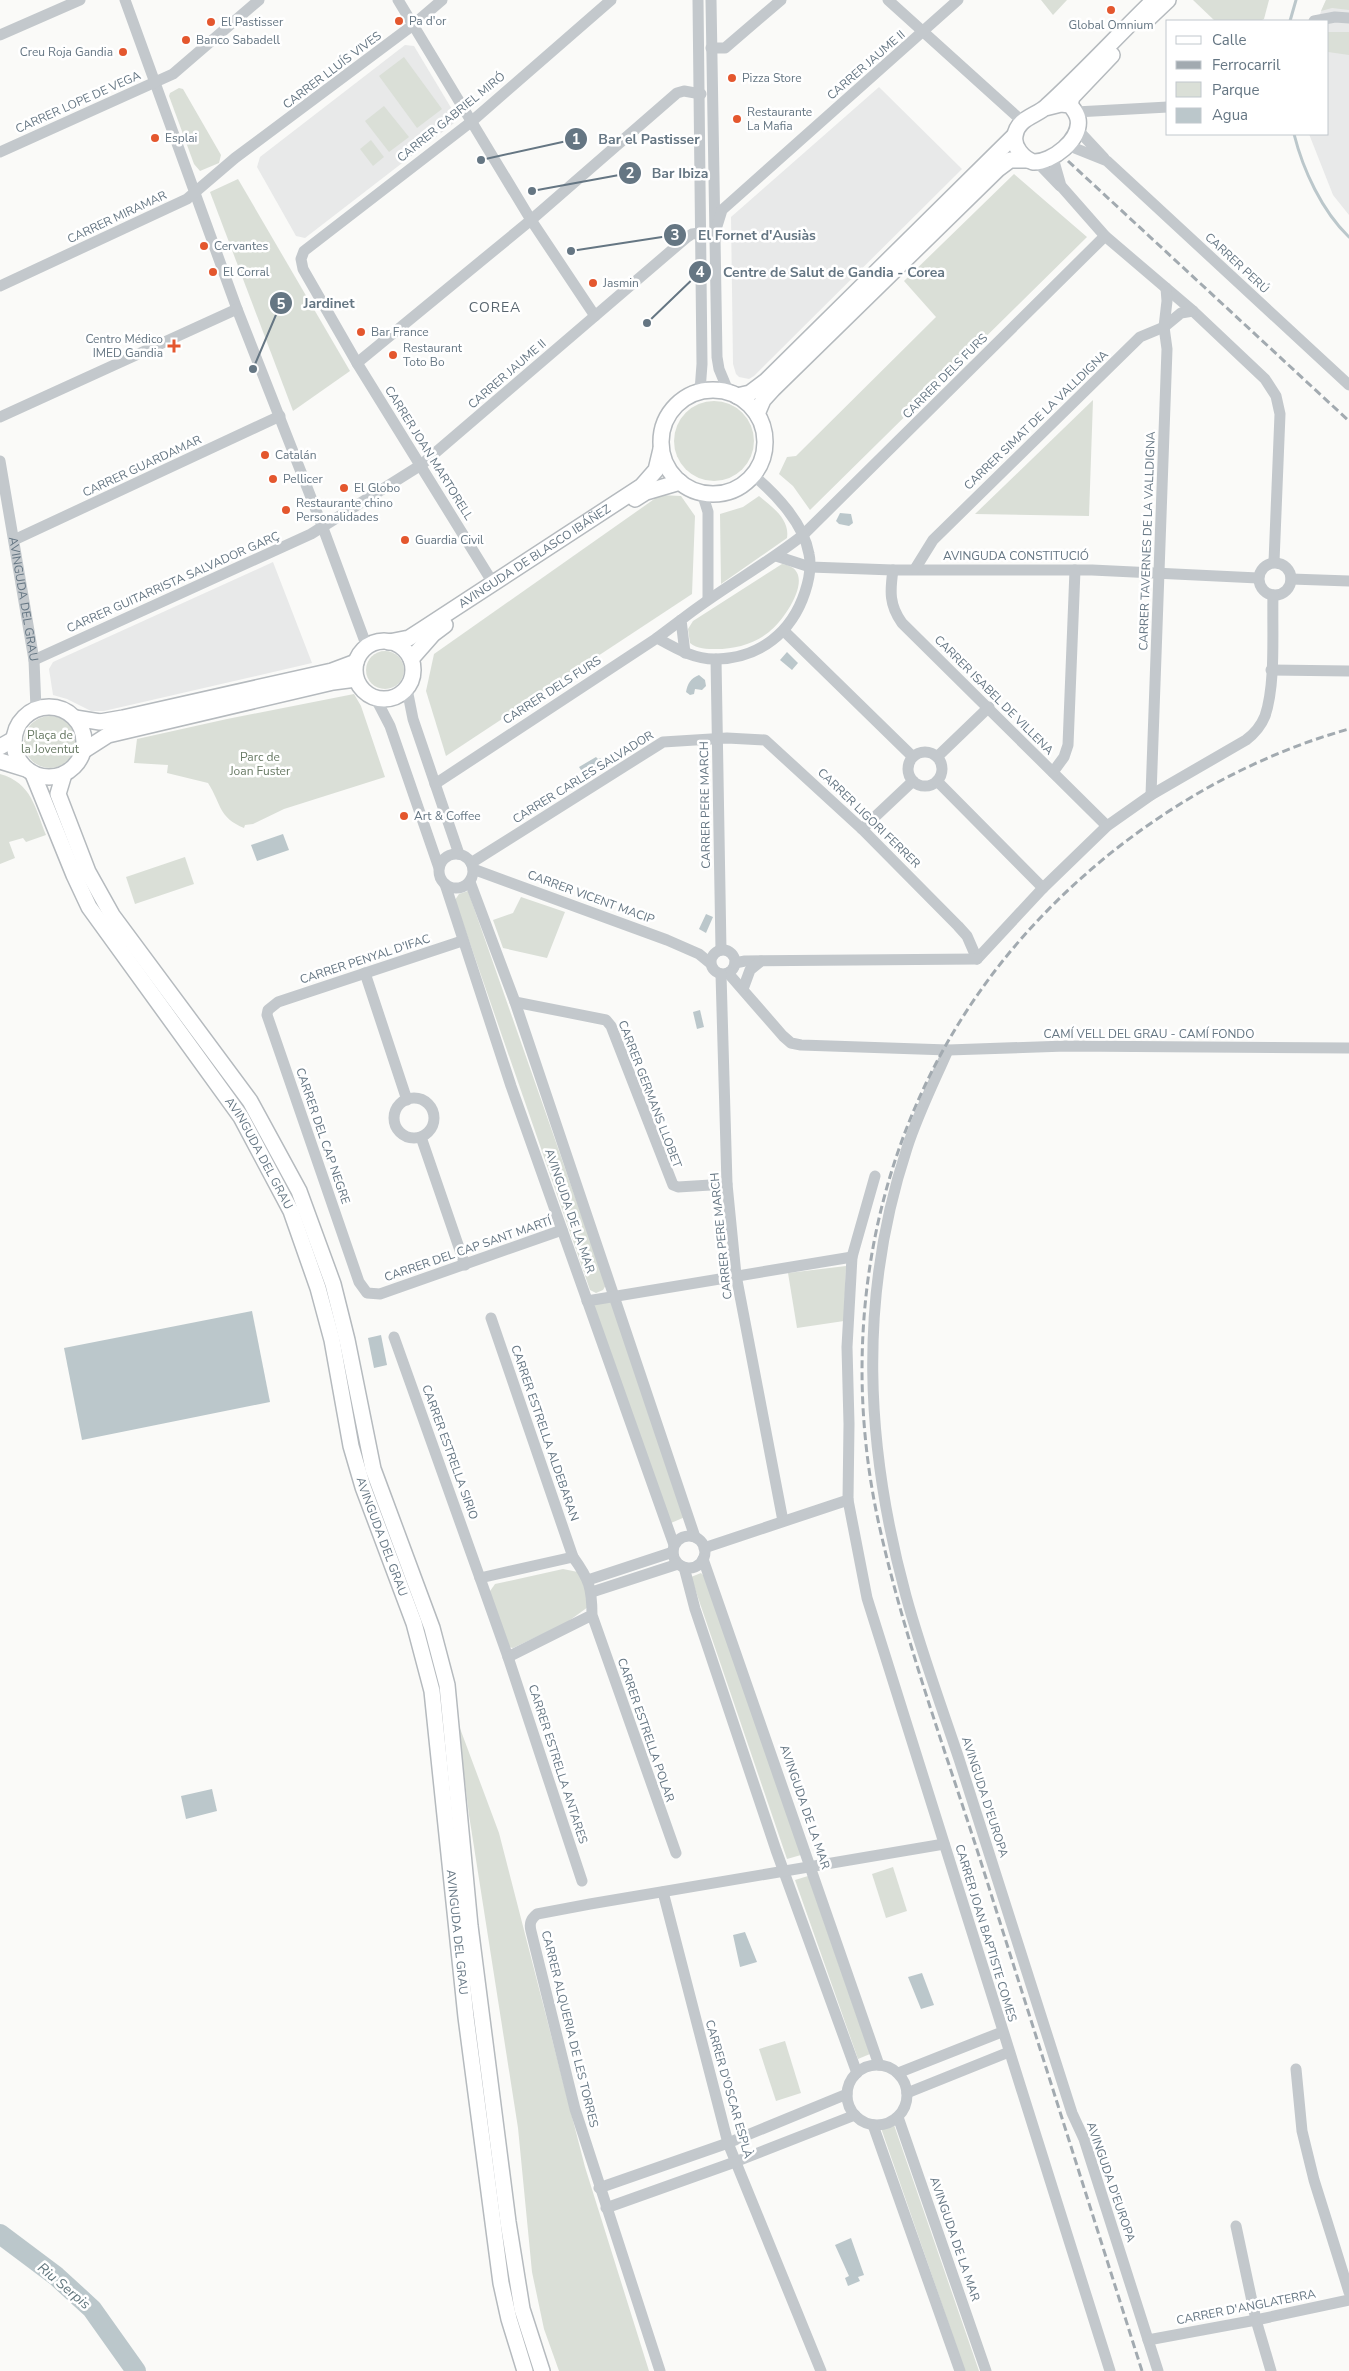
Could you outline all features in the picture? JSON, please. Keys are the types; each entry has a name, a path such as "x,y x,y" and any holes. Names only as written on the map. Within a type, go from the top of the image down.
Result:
{"main road":[{"path":"733,394 748,404 757,414 763,429 764,445 761,461 753,475 730,491 716,494 702,493 680,482 671,473 661,449 664,423 671,411 683,399 700,392 713,390 733,394 750,393 766,381 1014,136 1022,121 1045,108 1154,0"},
{"path":"757,414 763,400 773,389 998,169 1010,160 1032,161 1053,158 1067,145 1077,129 1078,119 1073,109 1072,97 1168,0"},
{"path":"1045,108 1061,104 1073,109"},
{"path":"1014,136 1018,150 1032,161"},
{"name":"AVINGUDA DE BLASCO IBÁÑEZ","path":"389,642 409,638 642,486 656,470 661,449"},
{"name":"AVINGUDA DE BLASCO IBÁÑEZ","path":"411,660 433,634 549,556 646,492 680,482"},
{"path":"30,772 19,761 14,739 21,721 36,709 45,707 61,709 75,718 100,722 123,718 332,671 356,662 367,647 381,642 389,642 402,648 411,660 413,674 407,688 393,698 376,698 361,688 356,680 356,662"},
{"path":"83,751 108,735 333,682 356,680"},
{"path":"0,761 44,777 64,774 76,765 83,751 83,733 75,718"},
{"path":"0,747 14,739"},
{"name":"AVINGUDA DEL GRAU","path":"30,772 89,907 241,1116 279,1186 310,1263 326,1316 352,1446 363,1487 414,1623 432,1691 462,1978 487,2182 503,2291 509,2319 525,2371"},
{"name":"AVINGUDA DEL GRAU","path":"64,774 58,794 88,872 112,915 250,1101 299,1191 333,1284 347,1340 373,1469 432,1628 446,1686 470,1926 508,2222 522,2309 542,2371"}],"street":[{"path":"0,35 80,0"},
{"path":"125,0 237,309 280,416 367,647"},
{"name":"CARRER LOPE DE VEGA","path":"0,152 177,72 259,0"},
{"path":"398,0 470,122 531,220 595,316"},
{"name":"CARRER LLUÍS VIVES","path":"235,158 413,25 442,0"},
{"name":"CARRER GABRIEL MIRÓ","path":"304,251 470,122 611,0"},
{"path":"698,0 701,94 700,233 702,364 700,392"},
{"path":"711,0 717,357 719,369 733,394"},
{"path":"711,48 725,48 781,0"},
{"path":"888,0 1022,121"},
{"name":"CARRER JAUME II","path":"714,237 722,210 958,0"},
{"path":"1321,20 1335,17 1349,18"},
{"path":"357,363 531,220 677,93 701,94"},
{"path":"1073,109 1166,107"},
{"name":"CARRER PERÚ","path":"1077,129 1107,161 1349,385"},
{"name":"CARRER PERÚ","path":"1067,145 1107,161"},
{"name":"CARRER MIRAMAR","path":"0,286 180,203 196,193 208,180 235,158"},
{"path":"1053,158 1060,186"},
{"path":"1032,161 1060,186 1105,236 1193,311 1265,379 1273,389 1278,401 1280,432 1274,562"},
{"name":"CARRER JAUME II","path":"323,528 421,465 686,238 692,234 700,233"},
{"name":"CARRER DELS FURS","path":"435,784 657,638 708,599 776,556 803,535 1105,236"},
{"name":"CARRER JOAN MARTORELL","path":"304,251 301,259 303,269 357,363 493,583"},
{"name":"CARRER TAVERNES DE LA VALLDIGNA","path":"1151,795 1167,349 1164,327 1167,301 1166,288"},
{"path":"0,417 237,309"},
{"name":"CARRER SIMAT DE LA VALLDIGNA","path":"915,569 933,540 1140,337 1164,327 1181,313 1193,311"},
{"name":"CARRER GUARDAMAR","path":"14,540 280,416"},
{"name":"AVINGUDA DEL GRAU","path":"0,460 34,660 36,709"},
{"path":"657,638 685,653 716,659 748,654 784,632 796,614 810,578 809,553 803,535 786,510 753,475"},
{"path":"702,493 708,512 708,599"},
{"name":"CARRER GUITARRISTA SALVADOR GARÇ","path":"34,660 323,528"},
{"name":"AVINGUDA CONSTITUCIÓ","path":"776,556 810,567 893,570 1159,572 1258,578"},
{"path":"1274,562 1284,565 1291,579 1290,584 1283,593 1273,595 1260,588 1258,578 1261,569 1274,562"},
{"name":"CARRER ISABEL DE VILLENA","path":"893,570 890,596 894,611 902,623 1107,826"},
{"path":"1053,772 1064,757 1068,745 1075,570"},
{"path":"1291,579 1349,580"},
{"path":"742,987 733,966 726,950 715,955 714,970 733,966 761,961 977,959 1043,888 1107,826 1151,795 1254,734 1264,718 1267,707 1271,670 1273,595"},
{"path":"681,620 685,653"},
{"path":"784,632 913,757"},
{"name":"CARRER PERE MARCH","path":"715,955 718,739 716,659"},
{"path":"1271,670 1349,670"},
{"path":"407,688 413,719 459,854"},
{"path":"376,698 390,726 439,868 441,879 452,888 460,888 470,882 472,866 466,857 459,854 444,858 439,868"},
{"path":"937,758 989,708"},
{"name":"CARRER LIGORI FERRER","path":"718,739 765,740 862,829 958,926 967,936 977,959"},
{"name":"CARRER CARLES SALVADOR","path":"472,866 663,742 718,739"},
{"path":"924,752 937,758 942,771 937,781 925,786 913,781 908,768 913,757 924,752"},
{"path":"862,829 913,781"},
{"path":"937,781 1043,888"},
{"name":"CARRER VICENT MACIP","path":"472,866 699,954 715,955"},
{"name":"AVINGUDA DE LA MAR","path":"470,882 515,1002 695,1537"},
{"name":"AVINGUDA DE LA MAR","path":"445,884 462,942 674,1549"},
{"name":"CARRER PENYAL D'IFAC","path":"278,1002 462,942"},
{"path":"742,987 750,970 761,961"},
{"name":"CARRER PERE MARCH","path":"733,966 727,1184 736,1275 783,1521"},
{"path":"365,973 408,1100"},
{"name":"CAMÍ VELL DEL GRAU - CAMÍ FONDO","path":"742,987 787,1040 801,1046 948,1050 1066,1046 1349,1048"},
{"name":"CARRER DEL CAP NEGRE","path":"278,1002 268,1010 268,1015 359,1282"},
{"name":"CARRER GERMANS LLOBET","path":"515,1002 606,1020 611,1026 673,1185 678,1187 727,1184"},
{"name":"AVINGUDA D'EUROPA","path":"948,1050 908,1144 890,1217 875,1301 871,1360 874,1428 889,1523 906,1596 1072,2114 1084,2139 1158,2371"},
{"path":"420,1099 431,1108 434,1114 432,1127 422,1137 415,1138 403,1134 395,1124 397,1109 408,1100 420,1099"},
{"path":"422,1137 465,1265"},
{"name":"CARRER JOAN BAPTISTE COMES","path":"875,1176 852,1257 847,1347 848,1500 867,1598 1110,2371"},
{"name":"CARRER DEL CAP SANT MARTÍ","path":"359,1282 367,1293 375,1295 562,1230"},
{"path":"587,1302 615,1295 852,1257"},
{"name":"CARRER ESTRELLA ALDEBARAN","path":"491,1318 573,1557"},
{"name":"CARRER ESTRELLA SIRIO","path":"394,1337 480,1578"},
{"path":"704,1553 783,1521 848,1500"},
{"path":"588,1580 674,1549 682,1537 695,1537 701,1541 704,1553 699,1565 681,1566 592,1592"},
{"path":"674,1549 783,1870 857,2073"},
{"name":"AVINGUDA DE LA MAR","path":"704,1553 879,2065"},
{"path":"573,1557 480,1578 508,1657 592,1615"},
{"name":"CARRER ESTRELLA POLAR","path":"573,1557 588,1580 592,1592 592,1615 676,1854"},
{"name":"CARRER ESTRELLA ANTARES","path":"508,1657 582,1881"},
{"name":"CARRER ALQUERIA DE LES TORRES","path":"606,2208 559,2051 530,1925 537,1914 810,1865 944,1844"},
{"name":"CARRER D'OSCAR ESPLÀ","path":"662,1892 728,2143 820,2371"},
{"path":"898,2074 1002,2032"},
{"path":"907,2093 1009,2052"},
{"path":"879,2065 886,2066 903,2079 907,2093 906,2102 898,2117 885,2124 873,2124 860,2120 855,2115 849,2105 847,2094 852,2079 857,2073 868,2066 879,2065"},
{"path":"1296,2069 1302,2131 1314,2180 1349,2292"},
{"path":"599,2188 728,2143 847,2094"},
{"path":"660,2371 606,2208 735,2162 855,2115"},
{"name":"AVINGUDA DE LA MAR","path":"898,2117 986,2371"},
{"path":"873,2124 960,2371"},
{"path":"1236,2226 1256,2320 1271,2371"},
{"name":"CARRER D'ANGLATERRA","path":"1148,2340 1349,2300"}],"shaded area":[{"path":"1326,0 1349,0 1349,215 1333,195 1309,135 1329,135 1329,20 1317,20"},
{"path":"405,45 414,46 456,116 454,123 305,238 296,236 257,167 260,157"},
{"path":"879,87 962,169 754,376 749,379 739,377 733,364 731,217"},
{"path":"273,562 312,663 104,711 91,711 67,699 53,695 49,669 53,662"}],"green space":[{"path":"1041,0 1067,0 1053,15"},
{"path":"1193,0 1269,0 1264,19 1262,20 1214,20"},
{"path":"1326,0 1349,0 1349,10 1332,8 1321,11"},
{"path":"1329,32 1349,32 1349,55 1329,52"},
{"path":"404,57 442,109 417,128 379,76"},
{"path":"179,88 183,89 221,155 219,163 200,171 194,164 169,96 170,93"},
{"path":"384,106 409,137 389,152 365,121"},
{"path":"371,140 384,157 373,166 360,149"},
{"path":"1014,174 1087,237 810,510 793,486 779,474 787,457 796,456 936,317 904,281"},
{"path":"238,179 350,371 293,411 210,192"},
{"path":"1093,400 1089,516 975,514"},
{"path":"714,401 729,404 742,413 751,426 754,441 751,456 742,469 729,478 714,481 699,478 686,469 677,456 674,441 677,426 686,413 699,404"},
{"path":"660,495 681,496 695,516 692,594 446,756 426,691 434,654"},
{"path":"759,496 783,519 786,525 787,538 721,584 720,514 743,507"},
{"path":"782,564 793,568 798,575 799,584 790,606 776,626 751,643 730,648 706,649 690,643 688,629 693,621"},
{"path":"385,651 398,657 404,670 398,683 385,689 372,683 366,670 372,657"},
{"name":"Parc de Joan Fuster","path":"354,694 361,706 385,777 284,809 253,824 245,825 244,828 225,815 208,783 167,773 168,765 134,763 137,739"},
{"name":"Plaça de la Joventut","path":"50,716 60,718 68,724 74,732 76,742 74,752 68,760 60,766 50,768 40,766 32,760 26,752 24,742 26,732 32,724 40,718"},
{"path":"0,774 11,778 26,790 35,806 46,835 26,842 23,838 9,842 15,858 0,864"},
{"path":"185,857 194,884 135,904 126,877"},
{"path":"468,891 606,1285 603,1290 596,1293 590,1290 455,900 459,894"},
{"path":"521,897 565,912 547,958 503,948 493,920 513,913"},
{"path":"846,1266 844,1321 797,1328 788,1273"},
{"path":"595,1302 611,1302 685,1517 671,1523 594,1309"},
{"path":"563,1569 578,1572 587,1590 588,1607 566,1623 513,1648 508,1647 488,1594 495,1584"},
{"path":"701,1573 704,1576 801,1855 787,1859 691,1577"},
{"path":"458,1723 499,1833 585,2167 649,2371 559,2371 544,2329 532,2272 518,2128 469,1815"},
{"path":"893,1867 907,1911 886,1918 872,1874"},
{"path":"808,1876 870,2054 858,2059 795,1880"},
{"path":"785,2041 801,2093 776,2101 759,2049"},
{"path":"893,2122 979,2371 965,2371 881,2128"}],"water":[{"path":"840,513 851,514 853,523 849,526 839,524 836,521"},
{"path":"787,652 798,663 792,670 780,660"},
{"path":"699,675 705,680 706,686 702,690 695,689 694,694 690,695 686,692 689,684 693,678"},
{"path":"640,736 643,742 630,750 629,744"},
{"path":"596,757 598,759 601,758 601,766 585,776 579,767"},
{"path":"283,834 289,850 257,861 251,845"},
{"path":"706,914 713,917 706,933 699,929"},
{"path":"700,1010 704,1027 697,1029 693,1012"},
{"path":"252,1311 270,1402 82,1440 64,1348"},
{"path":"381,1335 387,1365 374,1368 368,1338"},
{"path":"212,1789 217,1811 186,1819 181,1796"},
{"path":"745,1932 757,1962 740,1967 733,1935"},
{"path":"922,1973 934,2005 921,2009 908,1977"},
{"path":"851,2238 864,2275 858,2277 860,2281 848,2286 845,2278 849,2276 835,2245"}],"waterway":[{"path":"1290,20 1296,0"},
{"path":"1294,135 1308,176 1330,215 1349,237"},
{"name":"Riu Serpis","path":"0,2234 56,2276 92,2309 136,2371"}],"railway":[{"path":"1068,161 1349,421"},
{"path":"1142,2371 925,1691 888,1563 878,1520 866,1441 862,1361 868,1283 882,1206 905,1132 937,1060 979,993 1029,930 1097,864 1135,834 1175,807 1216,783 1259,762 1349,729"}],"place":[{"name":"Global Omnium","path":"1111,10"},
{"name":"Pa d'or","path":"399,21"},
{"name":"El Pastisser","path":"211,22"},
{"name":"Banco Sabadell","path":"186,40"},
{"name":"Creu Roja Gandia","path":"123,52"},
{"name":"Pizza Store","path":"732,78"},
{"name":"Restaurante La Mafia","path":"737,119"},
{"name":"Esplai","path":"155,138"},
{"name":"Bar el Pastisser","path":"481,160"},
{"name":"Bar Ibiza","path":"532,191"},
{"name":"Cervantes","path":"204,246"},
{"name":"El Fornet d'Ausiàs","path":"571,251"},
{"name":"El Corral","path":"213,272"},
{"name":"Jasmin","path":"593,283"},
{"name":"Centre de Salut de Gandia - Corea","path":"647,323"},
{"name":"Bar France","path":"361,332"},
{"name":"Centro Médico IMED Gandia","path":"174,346"},
{"name":"Restaurant Toto Bo","path":"393,355"},
{"name":"Jardinet","path":"253,369"},
{"name":"Catalán","path":"265,455"},
{"name":"Pellicer","path":"273,479"},
{"name":"El Globo","path":"344,488"},
{"name":"Restaurante chino Personalidades","path":"286,510"},
{"name":"Guardia Civil","path":"405,540"},
{"name":"Art & Coffee","path":"404,816"}],"district":[{"name":"COREA","path":"495,307"}]}
